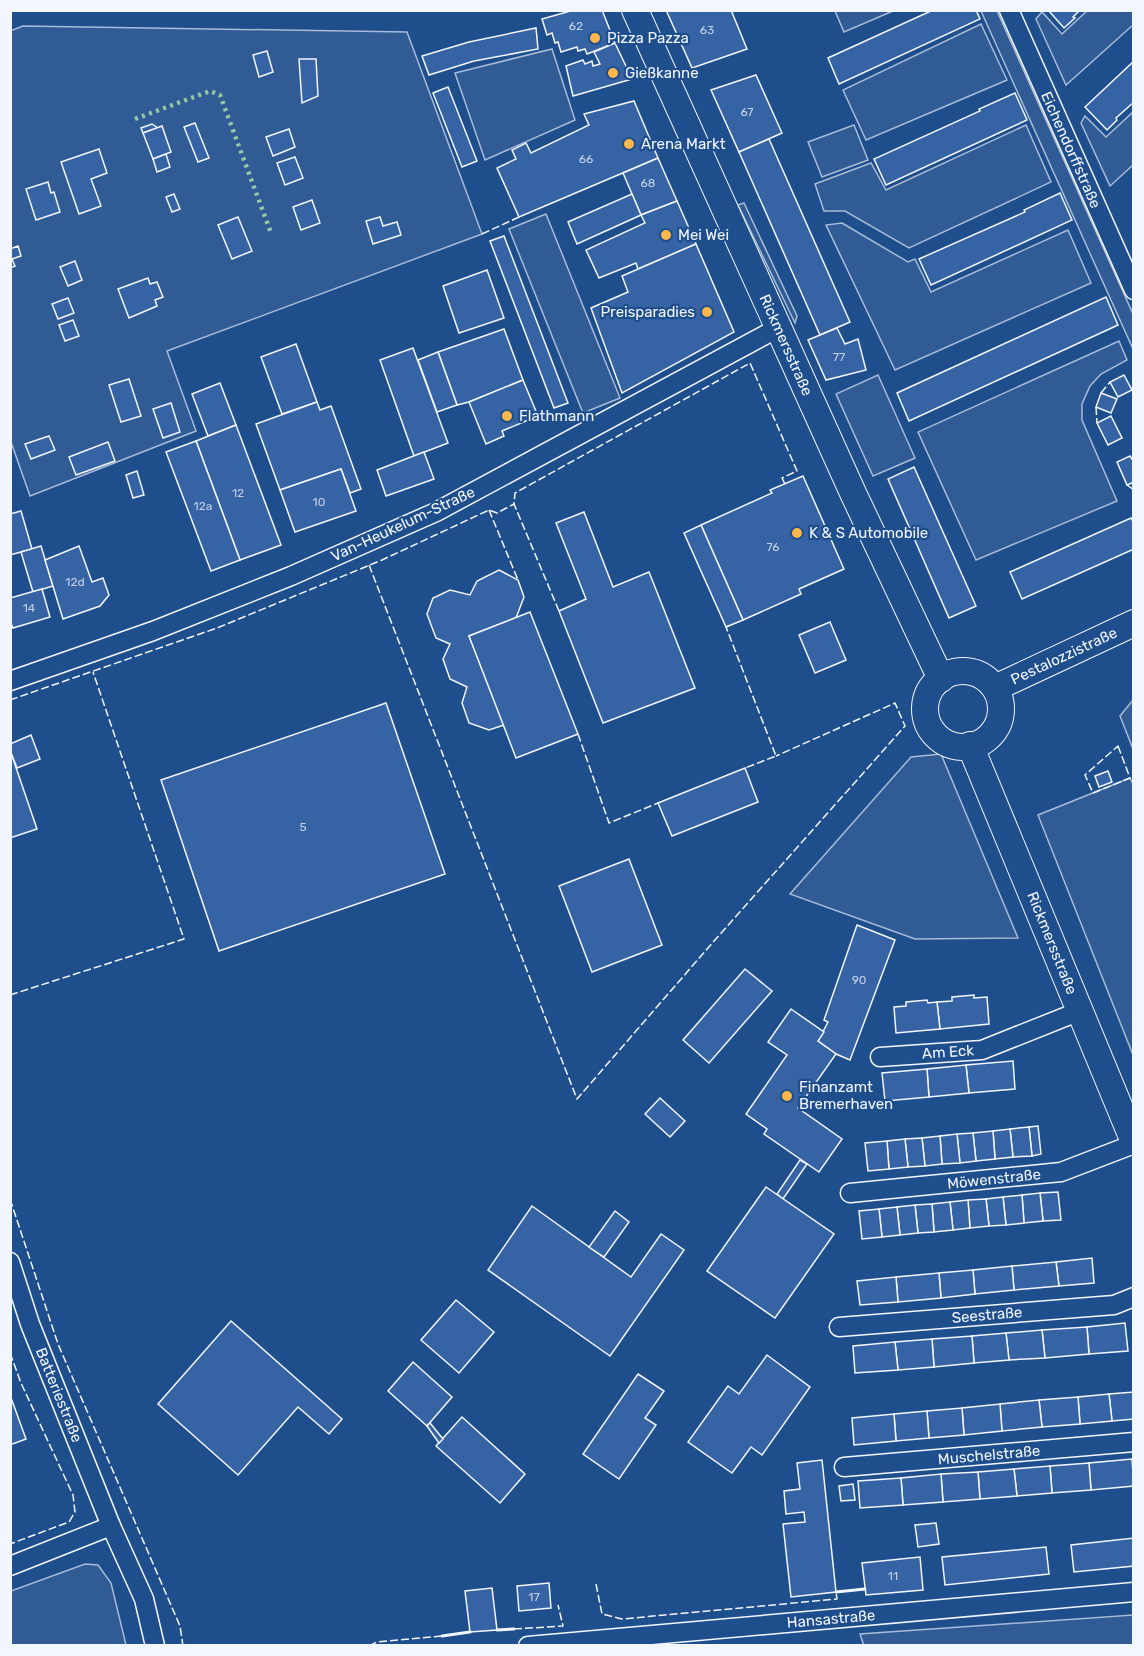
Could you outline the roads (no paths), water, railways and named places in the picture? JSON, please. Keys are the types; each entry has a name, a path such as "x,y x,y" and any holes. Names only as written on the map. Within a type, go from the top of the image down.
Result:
{"main road":[{"name":"Rickmersstraße","path":"635,10 893,580 940,678"},
{"name":"Pestalozzistraße","path":"995,688 1134,623"},
{"path":"953,672 971,672 987,679 995,688 1001,706 998,723 987,738 970,746 954,745 936,735 927,718 927,700 929,692 940,678 953,672"},
{"name":"Rickmersstraße","path":"970,746 1134,1143"}],"street":[{"name":"Eichendorffstraße","path":"1009,10 1134,290"},
{"name":"Van-Heukelum-Straße","path":"10,681 153,631 291,576 436,512 778,328"},
{"name":"Am Eck","path":"880,1057 982,1050 1080,1011"},
{"name":"Möwenstraße","path":"850,1194 1061,1172 1134,1143"},
{"name":"Batteriestraße","path":"10,1262 30,1324 111,1526 144,1599 155,1646"},
{"name":"Seestraße","path":"839,1327 1114,1305 1134,1297"},
{"name":"Muschelstraße","path":"844,1467 1134,1442"},
{"path":"10,1566 111,1526"},
{"name":"Hansastraße","path":"528,1646 1134,1592"}],"place":[{"name":"Pizza Pazza","path":"595,38"},
{"name":"Gießkanne","path":"613,73"},
{"name":"Arena Markt","path":"629,144"},
{"name":"Mei Wei","path":"666,235"},
{"name":"Preisparadies","path":"707,312"},
{"name":"Flathmann","path":"507,416"},
{"name":"K & S Automobile","path":"797,533"},
{"name":"Finanzamt Bremerhaven","path":"787,1096"}]}
